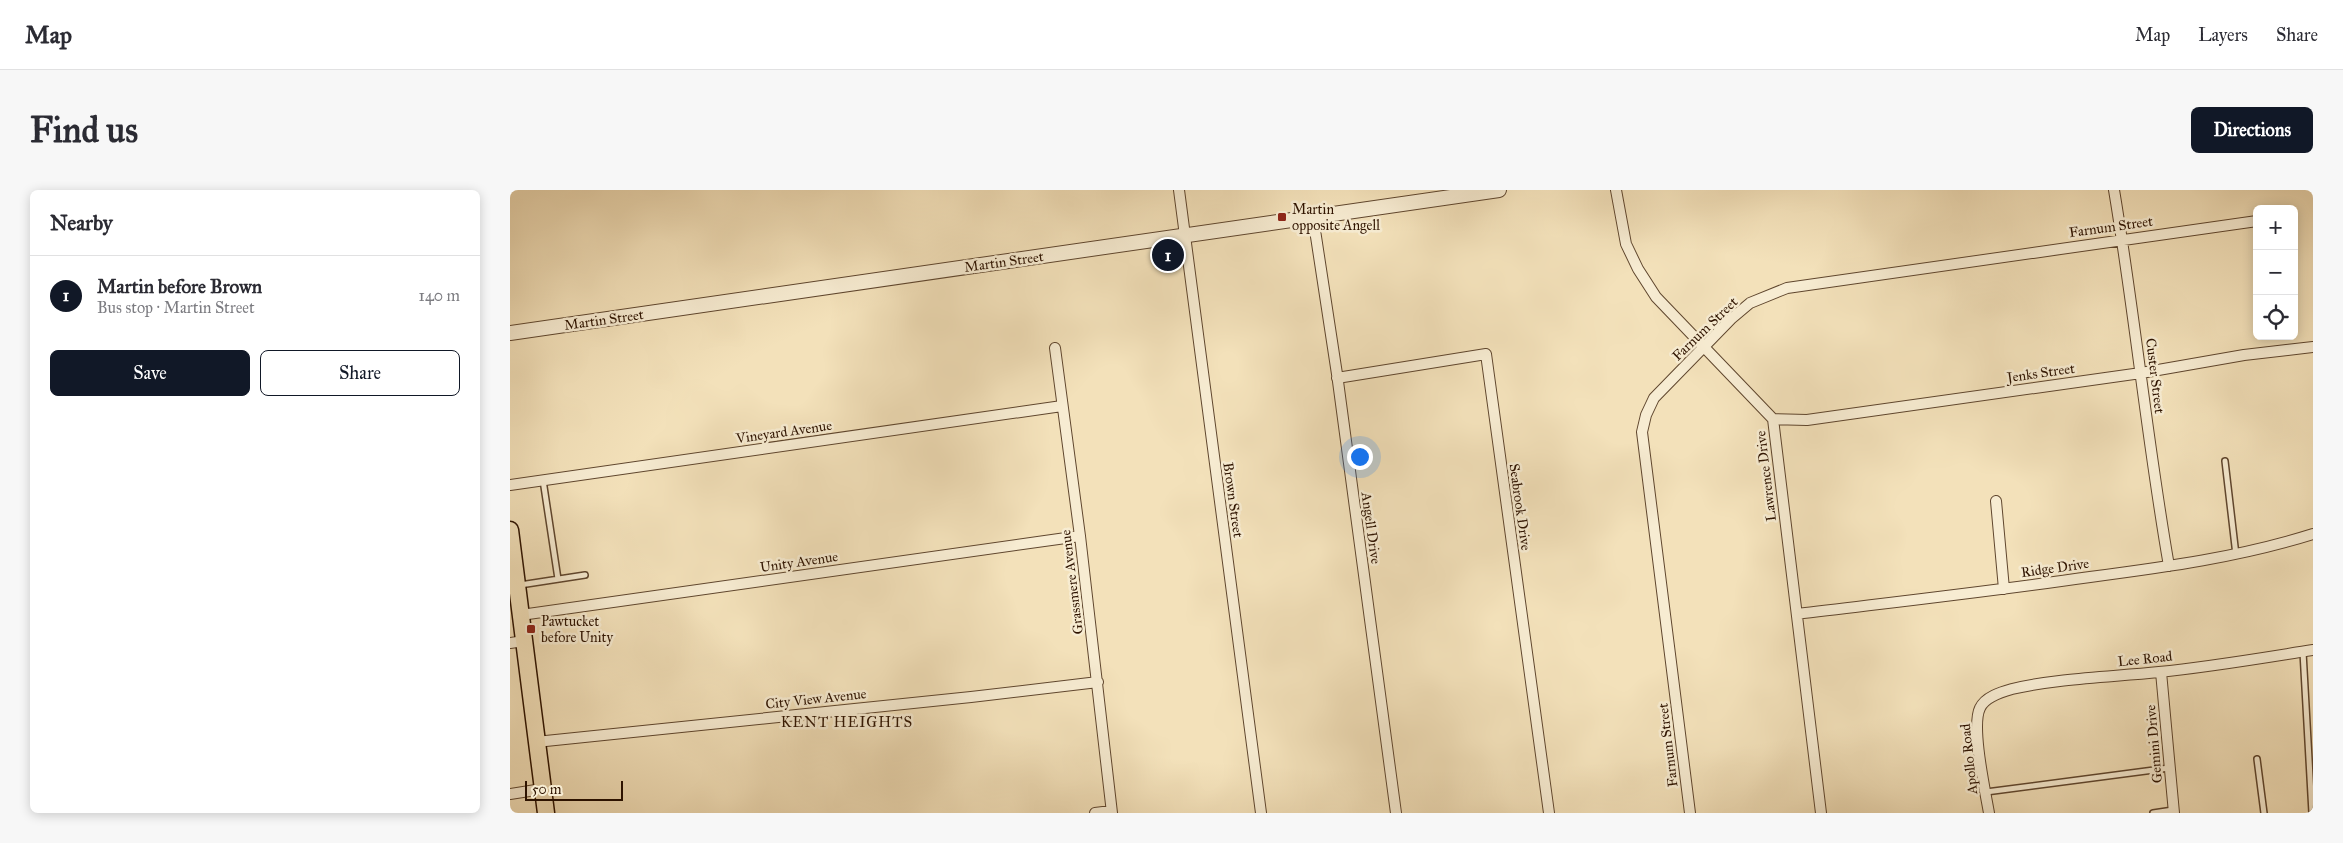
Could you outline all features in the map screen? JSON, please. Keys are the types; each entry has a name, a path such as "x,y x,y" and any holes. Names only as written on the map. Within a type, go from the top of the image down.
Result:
{"main road":[{"path":"510,530 521,615 517,642 536,742 546,813"}],"street":[{"name":"Brown Street","path":"1179,190 1260,813"},
{"name":"Martin Street","path":"510,333 1499,190"},
{"name":"Lawrence Drive","path":"1616,190 1626,244 1638,269 1656,297 1773,419 1821,813"},
{"name":"Custer Street","path":"2114,190 2141,373 2154,483 2169,566"},
{"name":"Angell Drive","path":"1313,217 1337,378 1396,813"},
{"name":"Farnum Street","path":"1690,813 1642,432 1646,414 1654,398 1731,319 1750,303 1787,288 2253,222"},
{"name":"Jenks Street","path":"1773,419 1807,420 2141,373 2244,355 2313,347"},
{"name":"Grassmere Avenue","path":"1055,348 1098,682 1112,812"},
{"name":"Seabrook Drive","path":"1337,378 1486,354 1549,813"},
{"name":"Vineyard Avenue","path":"510,485 1062,406"},
{"path":"1996,501 2004,589"},
{"name":"Ridge Drive","path":"1797,614 2004,589 2169,566 2236,555 2313,534"},
{"name":"Unity Avenue","path":"521,615 1080,536"},
{"name":"Lee Road","path":"1983,703 1996,695 2011,690 2075,680 2161,672 2308,651"},
{"name":"Gemini Drive","path":"2161,672 2174,812"},
{"name":"City View Avenue","path":"536,742 1098,682"},
{"name":"Apollo Road","path":"1983,703 1979,709 1976,724 1989,813"},
{"path":"510,794 542,789"},
{"path":"1095,813 1112,812"}],"lane":[{"path":"2225,461 2236,555"},
{"path":"543,480 558,579"},
{"path":"517,586 585,575"},
{"path":"2308,651 2312,813"},
{"path":"2257,759 2264,813"},
{"path":"1986,792 2169,768"},
{"path":"2153,813 2174,812"}],"place":[{"name":"Martin opposite Angell","path":"1282,217"},
{"name":"Martin before Brown","path":"1168,255"},
{"name":"Pawtucket before Unity","path":"531,629"}],"district":[{"name":"KENT HEIGHTS","path":"847,722"}]}
